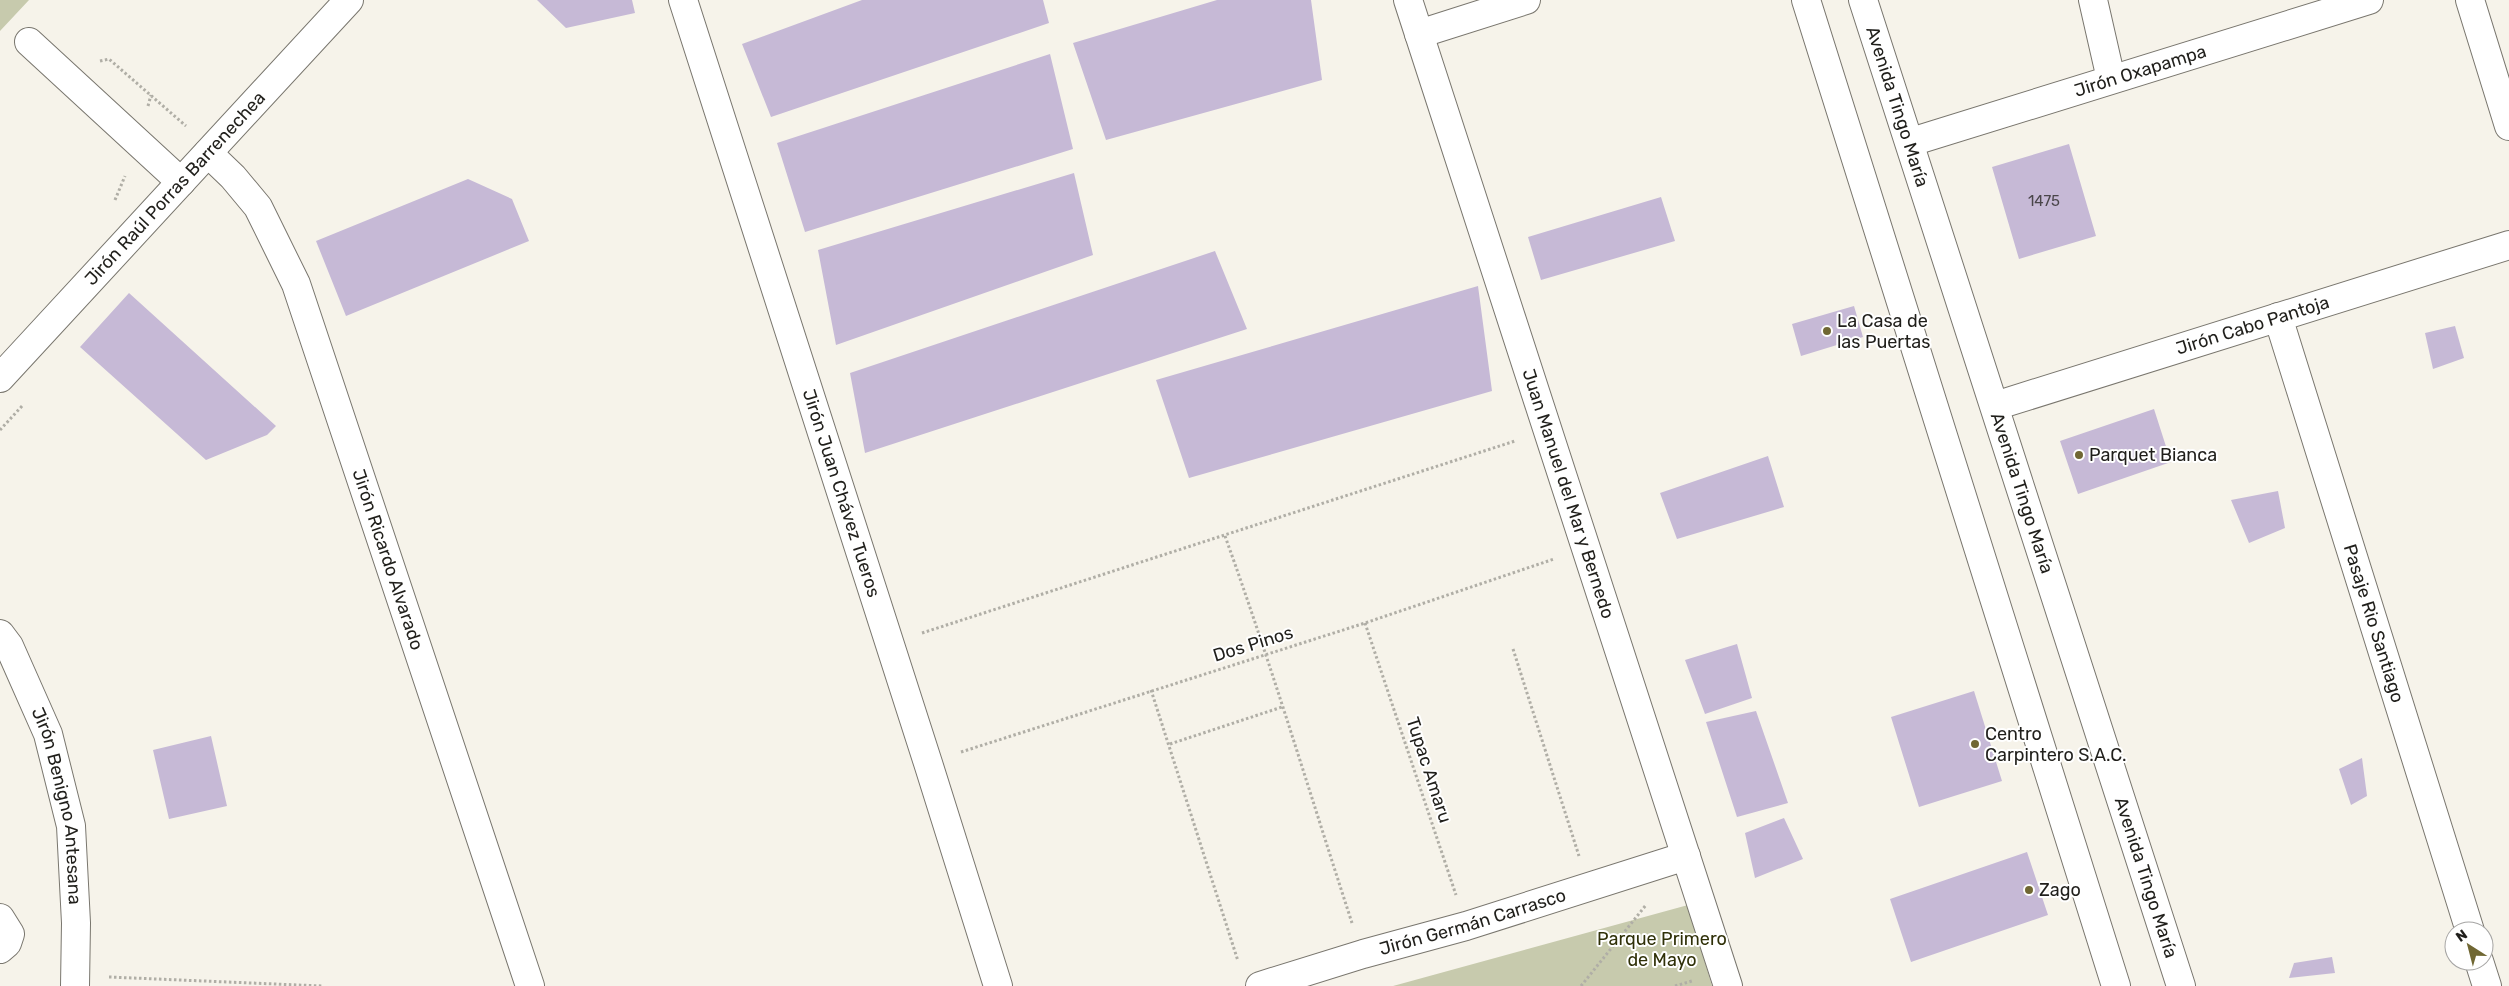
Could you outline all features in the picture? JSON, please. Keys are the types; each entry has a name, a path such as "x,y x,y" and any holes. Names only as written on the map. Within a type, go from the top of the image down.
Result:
{"street":[{"name":"Jirón Raúl Porras Barrenechea","path":"0,378 349,0"},
{"name":"Jirón Juan Chávez Tueros","path":"683,0 998,986"},
{"name":"Juan Manuel del Mar y Bernedo","path":"1408,0 1728,986"},
{"path":"1419,34 1526,0"},
{"path":"1806,0 2116,986"},
{"name":"Avenida Tingo María","path":"1863,0 1911,142 2180,986"},
{"path":"2093,0 2111,79"},
{"name":"Jirón Oxapampa","path":"1911,142 2369,0"},
{"path":"2470,0 2509,126"},
{"path":"29,42 181,182"},
{"name":"Jirón Ricardo Alvarado","path":"208,153 258,207 296,284 530,986"},
{"name":"Jirón Cabo Pantoja","path":"1995,406 2509,245"},
{"name":"Pasaje Rio Santiago","path":"2278,317 2467,921"},
{"name":"Jirón Benigno Antesana","path":"0,634 8,646 48,734 71,826 76,923 75,981"},
{"name":"Jirón Germán Carrasco","path":"1260,986 1363,954 1466,926 1686,856"},
{"path":"0,918 10,934 7,943 0,950"},
{"path":"2482,971 2487,986"}],"path":[{"path":"889,642 1225,536 1482,450 1547,432"},
{"path":"1225,536 1267,654 1282,707 1363,954"},
{"name":"Dos Pinos","path":"928,763 1365,623 1585,548"},
{"name":"Tupac Amaru","path":"1365,623 1466,926"},
{"path":"1513,649 1589,888"},
{"path":"1151,690 1170,744 1240,967"},
{"path":"1170,744 1282,707"},
{"path":"1581,986 1649,902"},
{"path":"75,981 322,986"}],"green space":[{"path":"0,0 29,0 0,31"},
{"name":"Parque Primero de Mayo","path":"1688,905 1712,986 1393,986"}],"building":[{"path":"537,0 632,0 635,13 566,28"},
{"path":"862,0 1043,0 1049,23 771,117 742,44"},
{"path":"1217,0 1311,0 1322,80 1106,140 1073,43"},
{"path":"1050,54 1073,149 805,232 777,143"},
{"path":"2069,144 2096,236 2019,259 1992,167"},
{"path":"1074,173 1093,255 836,345 818,250"},
{"path":"468,179 512,199 529,241 346,316 316,241"},
{"path":"1661,197 1675,241 1541,280 1528,237"},
{"path":"1215,251 1247,329 865,453 850,373"},
{"path":"1478,286 1492,391 1189,478 1156,380"},
{"path":"129,293 276,426 267,435 206,460 80,347"},
{"name":"La Casa de las Puertas","path":"1854,306 1863,337 1801,356 1792,324"},
{"path":"2455,326 2464,358 2433,369 2425,333"},
{"path":"2154,409 2171,462 2078,494 2060,441"},
{"path":"1768,456 1784,507 1677,539 1660,493"},
{"path":"2278,491 2285,528 2249,543 2231,500"},
{"path":"1737,644 1752,698 1705,714 1685,660"},
{"path":"1974,691 2002,781 1919,807 1891,717"},
{"path":"1756,711 1788,803 1737,817 1706,722"},
{"path":"211,736 227,806 169,819 153,750"},
{"path":"2362,758 2367,796 2351,805 2339,769"},
{"path":"1784,818 1803,859 1755,878 1745,833"},
{"path":"2027,852 2048,915 1911,962 1890,899"},
{"path":"2332,957 2335,973 2289,978 2294,963"}],"place":[{"name":"La Casa de las Puertas","path":"1827,331"},
{"name":"Parquet Bianca","path":"2079,455"},
{"name":"Centro Carpintero S.A.C.","path":"1975,744"},
{"name":"Zago","path":"2029,890"}]}
